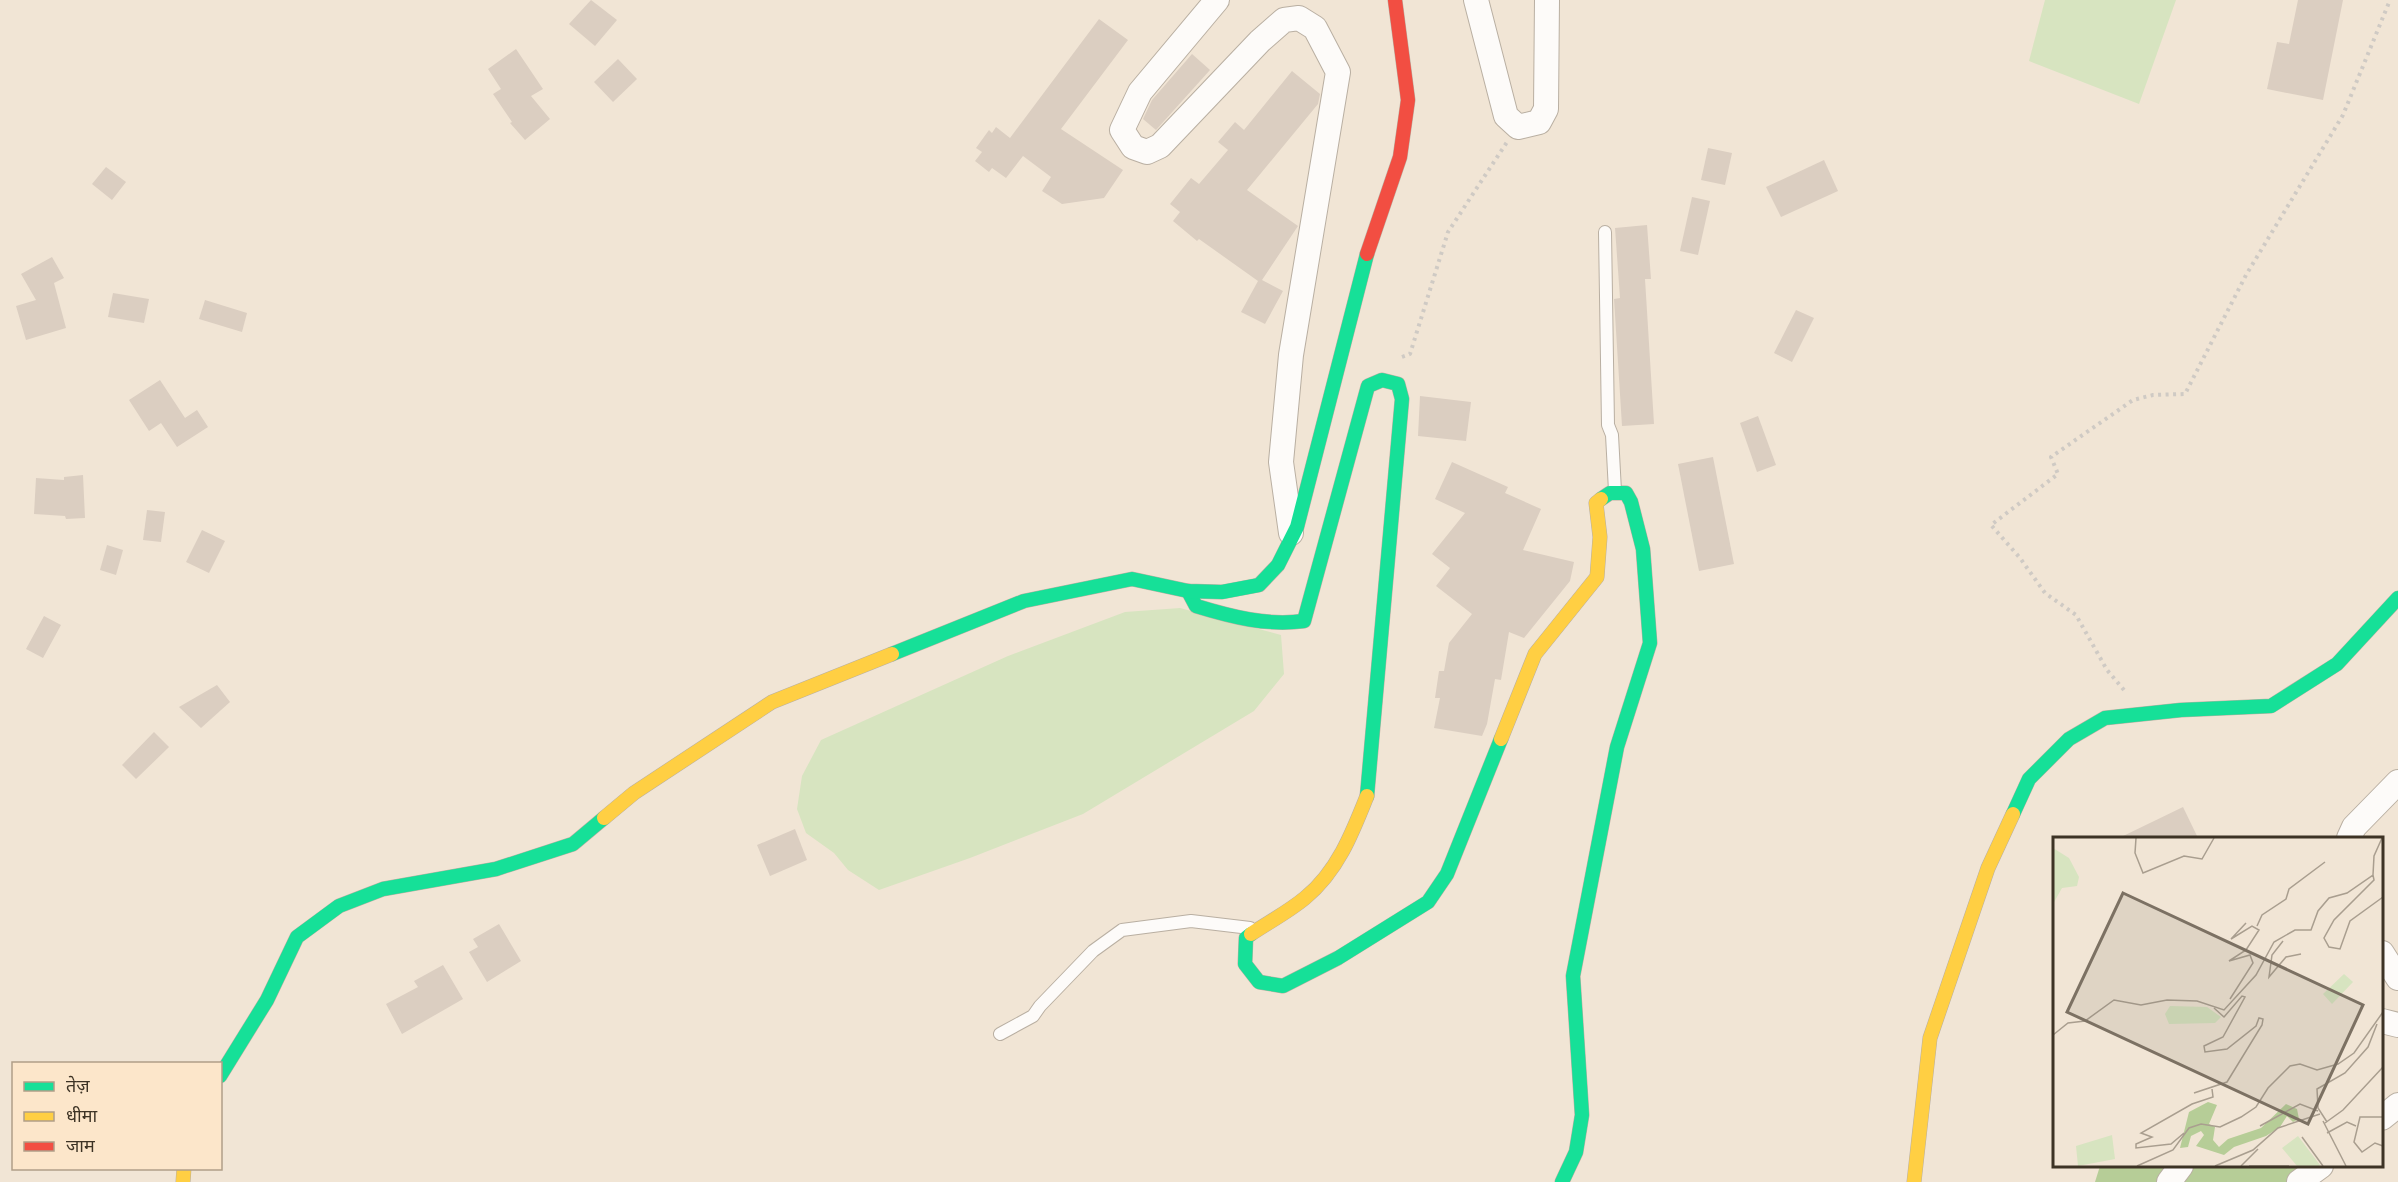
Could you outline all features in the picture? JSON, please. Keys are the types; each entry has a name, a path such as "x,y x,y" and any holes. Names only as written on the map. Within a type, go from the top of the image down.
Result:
{"main road":[{"path":"222,1073 267,1000 297,937 339,906 383,889 496,869 573,844 634,793 772,702 1024,601 1132,579 1188,591 1222,592 1259,585 1278,565 1298,527 1370,241 1400,157 1408,100 1395,0"},
{"path":"1188,591 1196,606 1219,613 1287,624 1304,621 1368,386 1382,380 1398,384 1402,399 1369,792 1352,834 1335,863 1306,898 1246,938 1245,963 1259,982 1283,986 1338,958 1428,902 1447,874 1535,654 1597,576 1600,537 1596,503 1610,493 1626,493 1631,502 1643,549 1650,643 1617,747 1573,976 1582,1115 1576,1152 1562,1182"},
{"path":"1914,1182 1930,1038 1988,868 2029,779 2068,739 2105,718 2271,706 2337,664 2398,598"}],"street":[{"path":"1217,0 1140,92 1122,130 1133,147 1147,152 1160,146 1260,41 1284,20 1299,18 1315,28 1338,72 1292,355 1281,462 1292,538"},
{"path":"1476,0 1506,116 1518,127 1539,122 1546,109 1547,0"},
{"path":"2349,837 2354,827 2398,782"},
{"path":"2383,955 2398,978"},
{"path":"2383,1021 2398,1025"},
{"path":"2383,1117 2398,1105"},
{"path":"2169,1182 2180,1167"},
{"path":"2299,1182 2320,1167"}],"lane":[{"path":"1605,232 1608,425 1612,435 1615,493"},
{"path":"1000,1034 1033,1016 1093,951 1122,930 1191,921 1257,930"}],"path":[{"path":"2143,714 2107,670 2076,615 2045,593 2020,558 1991,525 2058,474 2050,457 2078,440 2110,414 2133,400 2143,397 2185,394 2246,274 2343,116 2390,0"},
{"path":"1397,357 1410,354 1448,232 1518,127"}],"green space":[{"path":"2045,0 2176,0 2139,104 2029,61"},
{"path":"1180,608 1281,635 1284,674 1254,711 1083,814 879,890 848,870 834,853 806,833 797,809 802,776 821,740 1008,656 1125,612"},
{"path":"2100,1167 2301,1167 2304,1173 2303,1182 2095,1182"}],"building":[{"path":"591,0 617,20 595,46 569,24"},
{"path":"2298,0 2343,0 2323,100 2267,89 2277,42 2289,44"},
{"path":"1099,19 1128,40 1061,129 1123,170 1104,198 1062,204 1042,191 1051,177 1023,156 1006,178 992,168 989,172 975,161 982,152 976,148 989,130 992,133 996,127 1010,138"},
{"path":"516,49 543,89 531,96 550,119 525,140 510,123 512,122 493,94 501,89 488,69"},
{"path":"1192,54 1210,70 1156,130 1143,119 1152,100"},
{"path":"618,59 637,79 613,102 594,82"},
{"path":"1292,71 1320,94 1318,104 1247,190 1298,226 1262,280 1283,291 1265,324 1241,312 1258,281 1199,239 1197,241 1173,221 1180,212 1170,204 1191,178 1199,184 1228,150 1218,142 1235,122 1244,130"},
{"path":"1708,148 1732,153 1725,185 1701,180"},
{"path":"1824,160 1838,191 1781,217 1766,187"},
{"path":"106,167 126,182 112,200 92,184"},
{"path":"1692,197 1710,201 1698,255 1680,251"},
{"path":"1647,225 1651,279 1645,279 1654,424 1622,426 1614,299 1620,298 1615,228"},
{"path":"52,257 64,278 54,283 66,328 26,340 16,306 36,300 21,274"},
{"path":"113,293 149,299 144,323 108,317"},
{"path":"205,300 247,313 242,332 199,319"},
{"path":"1796,310 1814,318 1792,362 1774,353"},
{"path":"160,380 185,418 197,410 208,427 177,447 161,423 149,431 129,400"},
{"path":"1420,396 1471,402 1466,441 1418,436"},
{"path":"1758,416 1776,465 1757,472 1740,423"},
{"path":"1713,457 1734,564 1699,571 1678,464"},
{"path":"1452,462 1508,487 1505,493 1541,509 1523,550 1574,562 1570,581 1524,638 1509,632 1501,680 1495,679 1487,724 1482,736 1434,728 1440,698 1435,698 1439,671 1444,671 1449,643 1472,614 1436,586 1450,568 1432,554 1465,513 1435,499"},
{"path":"83,475 85,518 66,519 65,516 34,514 36,478 64,480 64,477"},
{"path":"147,510 165,512 161,542 143,540"},
{"path":"202,530 225,541 209,573 186,562"},
{"path":"107,545 123,550 116,575 100,570"},
{"path":"44,616 61,625 43,658 26,649"},
{"path":"217,685 230,702 201,728 179,707"},
{"path":"154,732 169,747 136,779 122,765"},
{"path":"2183,807 2198,837 2121,837"},
{"path":"795,829 807,860 770,876 757,845"},
{"path":"499,924 521,961 487,982 469,952 478,947 473,939"},
{"path":"443,965 463,999 402,1034 386,1004 418,987 414,981"}],"traffic: fast":[{"path":"892,654 1024,601 1132,579 1188,591 1222,592 1259,585 1278,565 1297,527 1367,254"},
{"path":"1188,591 1196,606 1223,614 1250,620 1304,621 1368,386 1382,380 1398,384 1402,399 1367,796"},
{"path":"1562,1182 1576,1152 1582,1115 1573,976 1617,747 1650,643 1643,549 1631,502 1626,493 1610,493 1601,499"},
{"path":"2013,814 2029,779 2069,739 2105,718 2181,710 2271,706 2337,664 2398,598"},
{"path":"1251,934 1246,938 1245,964 1259,982 1283,986 1338,958 1428,902 1447,874 1501,739"},
{"path":"222,1073 267,1000 297,937 339,906 383,889 496,869 573,844 604,818"}],"traffic: slow":[{"path":"1501,739 1535,654 1597,577 1600,537 1596,503 1601,499"},
{"path":"604,818 634,793 772,702 892,654"},
{"path":"1251,934 1299,903 1316,888 1342,852 1367,796"},
{"path":"1914,1182 1930,1038 1988,868 2013,814"},
{"path":"183,1182 184,1170"}],"traffic: jam":[{"path":"1367,254 1400,157 1408,100 1395,0"}]}
